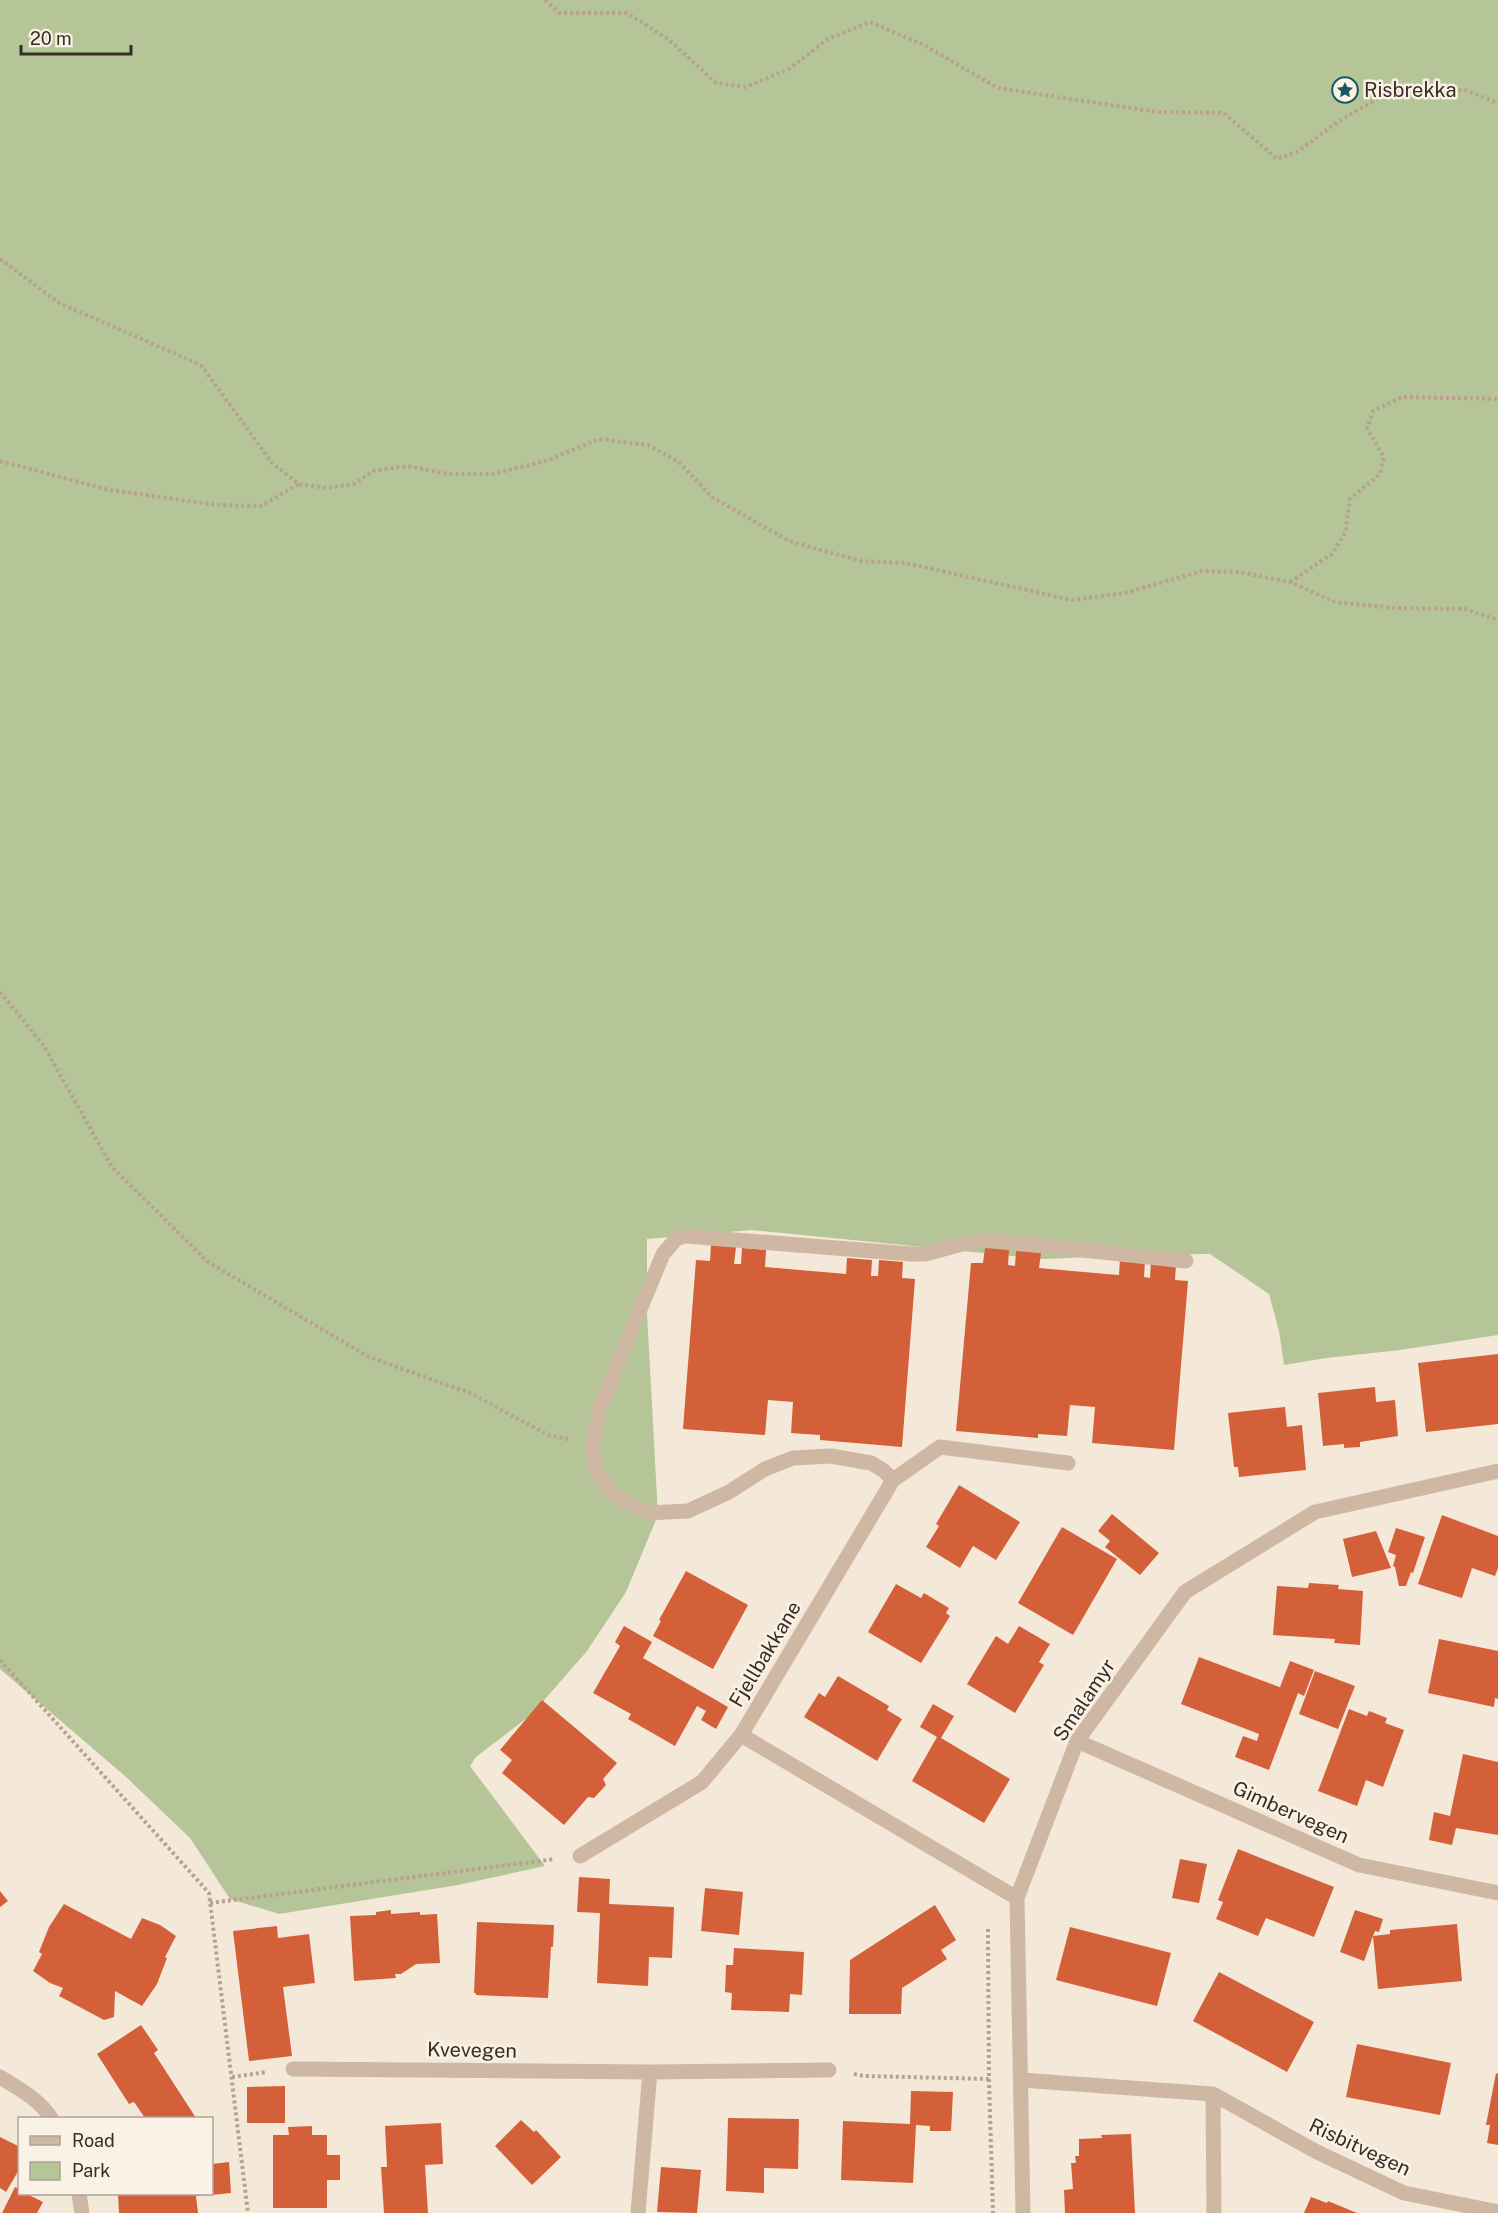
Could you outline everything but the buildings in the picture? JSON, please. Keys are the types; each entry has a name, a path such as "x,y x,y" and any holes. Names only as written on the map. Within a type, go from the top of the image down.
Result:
{"street":[{"path":"892,1480 883,1470 871,1463 831,1456 793,1458 765,1468 729,1492 688,1511 647,1513 615,1495 595,1470 592,1443 601,1404 663,1254 676,1239 686,1236 919,1254 988,1240 1186,1261"},
{"name":"Fjellbakkane","path":"1017,1898 741,1735 892,1480 940,1447 1068,1463"},
{"name":"Smalamyr","path":"1023,2213 1017,1898 1077,1741 1185,1592 1315,1512 1498,1471"},
{"path":"580,1856 702,1782 741,1735"},
{"name":"Gimbervegen","path":"1077,1741 1359,1865 1498,1893"},
{"name":"Kvevegen","path":"292,2069 650,2072 829,2070"},
{"path":"638,2213 650,2072"},
{"path":"0,2077 19,2088 50,2117"},
{"name":"Risbitvegen","path":"1021,2080 1213,2094 1317,2152 1404,2193 1498,2212"},
{"path":"1213,2094 1214,2213"},
{"path":"79,2195 82,2213"}],"path":[{"path":"545,0 560,13 627,13 668,39 716,83 746,87 789,69 828,39 870,22 922,44 998,88 1157,112 1224,113 1277,159 1297,152 1340,121 1384,96 1465,90 1498,103"},
{"path":"0,259 59,303 201,365 272,463 299,484 327,488 354,484 373,471 407,466 448,474 492,474 546,461 598,439 648,445 679,462 712,497 789,541 861,561 905,563 1072,600 1125,593 1202,572 1239,572 1290,582 1335,602 1395,608 1465,609 1498,620"},
{"path":"1290,582 1332,554 1345,532 1350,500 1380,474 1384,457 1367,429 1373,411 1402,397 1498,399"},
{"path":"0,461 109,490 218,505 261,506 299,484"},
{"path":"0,992 44,1046 112,1167 208,1262 369,1357 470,1393 548,1436 592,1443"},
{"path":"0,1660 208,1893 248,2213"},
{"path":"210,1903 580,1856"},
{"path":"988,1928 993,2213"},
{"path":"232,2077 292,2069"},
{"path":"829,2070 864,2076 989,2079"}],"green space":[{"path":"0,0 1498,0 1498,1335 1284,1365 1279,1331 1269,1294 1210,1254 1044,1259 752,1230 647,1239 647,1314 658,1515 626,1592 587,1651 532,1714 476,1757 470,1766 545,1866 458,1885 279,1914 230,1899 190,1838 125,1776 0,1669"}],"place":[{"name":"Risbrekka","path":"1345,90"}]}
